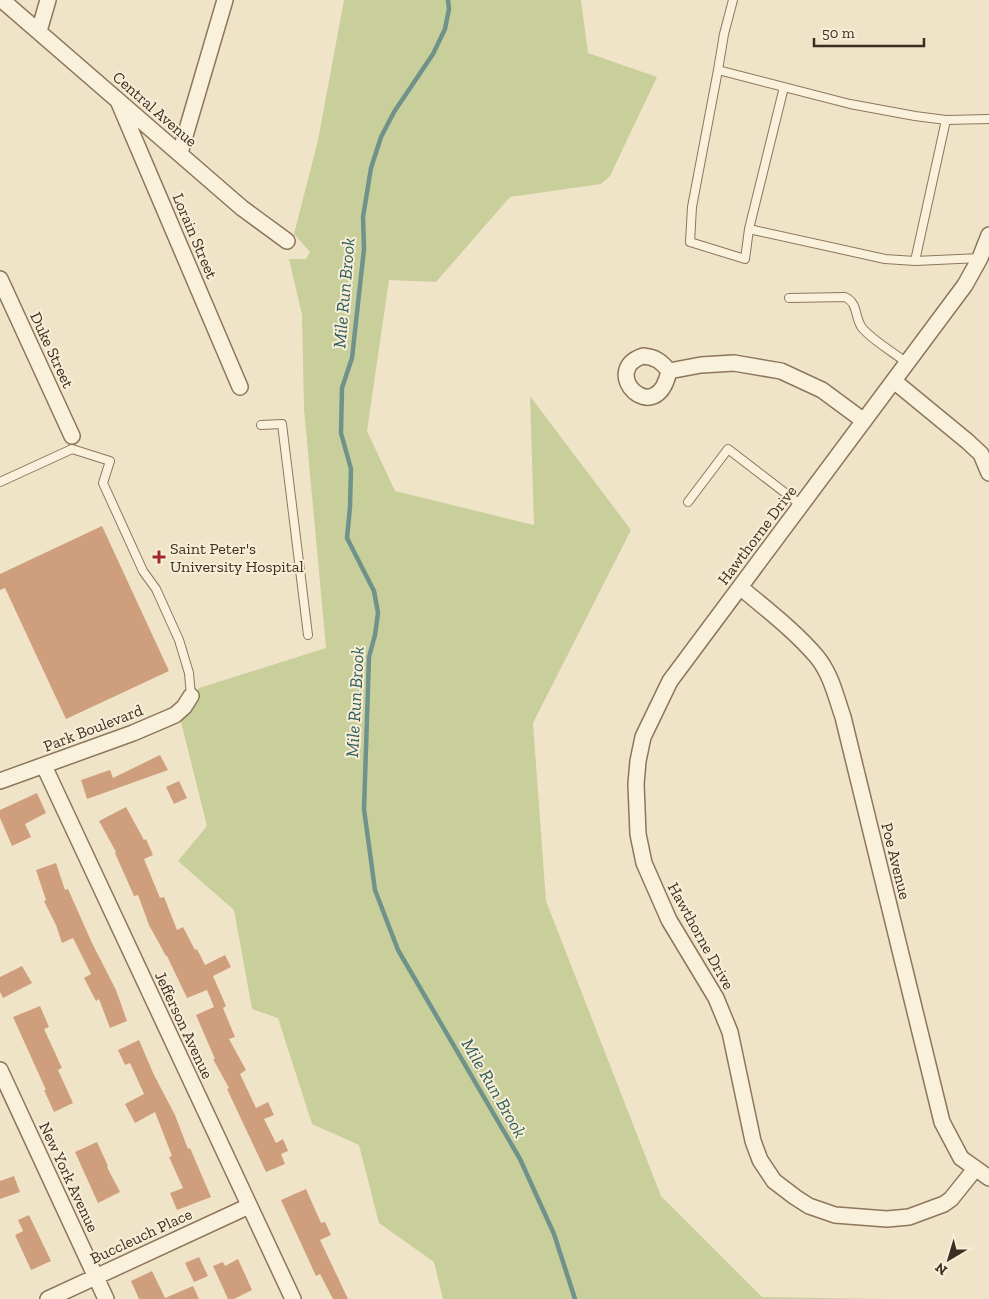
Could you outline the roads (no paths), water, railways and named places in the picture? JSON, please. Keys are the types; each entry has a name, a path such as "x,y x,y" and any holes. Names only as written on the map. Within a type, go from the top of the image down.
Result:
{"street":[{"name":"Central Avenue","path":"2,0 242,208 286,241"},
{"path":"39,31 48,0"},
{"path":"180,153 225,0"},
{"name":"Lorain Street","path":"117,99 240,387"},
{"name":"Hawthorne Drive","path":"975,1169 951,1199 944,1204 908,1217 887,1219 835,1215 795,1198 774,1181 760,1160 753,1141 730,1032 716,998 669,920 644,863 638,834 636,784 643,737 670,681 965,285 980,258 989,235"},
{"name":"Duke Street","path":"0,279 72,442"},
{"path":"669,370 701,365 734,363 781,371 822,390 864,421"},
{"path":"894,381 967,441 980,454 989,472"},
{"name":"Poe Avenue","path":"740,587 794,633 818,658 830,678 843,717 942,1122 962,1158 975,1169"},
{"name":"Park Boulevard","path":"0,781 133,733 175,715 184,707 191,696"},
{"name":"Jefferson Avenue","path":"44,766 292,1299"},
{"name":"New York Avenue","path":"0,1070 106,1299"},
{"path":"975,1169 989,1178"},
{"name":"Buccleuch Place","path":"48,1299 249,1206"}],"lane":[{"path":"733,0 724,34 692,207 690,242 745,258 749,229 784,87"},
{"path":"718,70 850,104 915,116 946,120 989,119"},
{"path":"915,261 946,120"},
{"path":"749,229 885,259 915,261 980,258"},
{"path":"789,298 844,297 849,299 852,301 857,318 864,330 907,363"},
{"path":"261,425 282,424 308,635"},
{"path":"0,482 72,442 110,461 103,483 143,571 156,589 179,640 188,673 191,696"},
{"path":"688,502 728,449 801,504"}],"waterway":[{"name":"Mile Run Brook","path":"448,0 449,9 445,29 433,54 394,112 381,137 371,168 363,217 364,249 352,358 342,388 341,433 351,469 347,538 374,591 378,613 369,657 364,809 375,890 398,950 520,1159 554,1234 575,1299"}],"place":[{"name":"Saint Peter's University Hospital","path":"159,557"}]}
